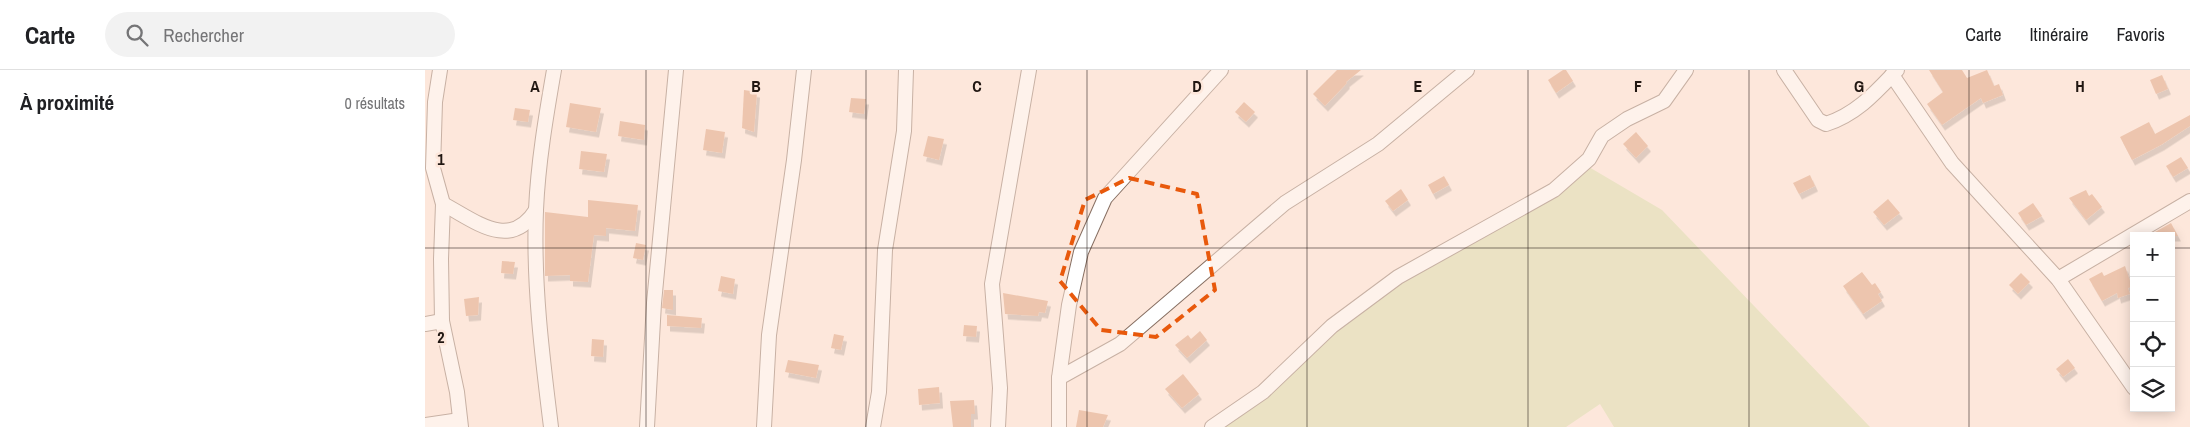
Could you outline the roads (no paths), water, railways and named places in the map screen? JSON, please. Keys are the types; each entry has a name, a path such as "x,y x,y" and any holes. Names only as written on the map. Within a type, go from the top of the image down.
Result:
{"street":[{"path":"425,425 460,423 457,392 442,321 441,259 443,204 433,168 435,102 440,70"},
{"path":"551,427 536,283 536,210 543,134 554,70"},
{"path":"647,427 654,303 676,70"},
{"path":"764,427 769,335 794,160 804,70"},
{"path":"873,427 879,392 885,250 904,131 906,70"},
{"path":"998,427 1000,388 992,284 1029,70"},
{"path":"1059,427 1059,378 1069,305 1081,252 1105,198 1221,70"},
{"path":"1059,378 1120,344 1285,203 1378,144 1467,70"},
{"path":"1212,427 1263,392 1332,326 1398,277 1554,190 1589,159 1602,136 1627,119 1664,101 1686,70"},
{"path":"1784,70 1818,120 1826,124 1839,120 1858,108 1895,73 1952,163 2058,279 2130,382"},
{"path":"2058,279 2190,201"},
{"path":"443,204 484,228 499,232 511,230 529,221 536,210"},
{"path":"425,324 442,321"}]}
